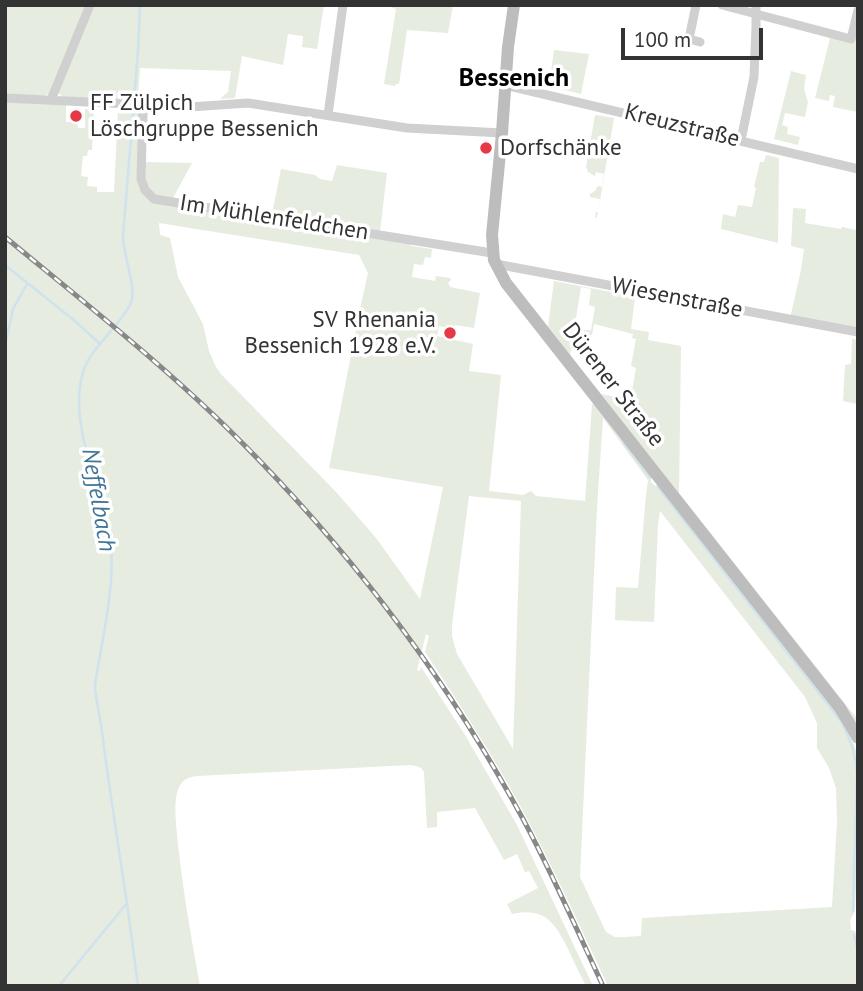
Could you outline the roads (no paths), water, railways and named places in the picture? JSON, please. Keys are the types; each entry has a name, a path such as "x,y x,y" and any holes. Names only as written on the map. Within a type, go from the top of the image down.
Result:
{"street":[{"path":"51,100 90,5"},
{"path":"328,116 342,5"},
{"path":"494,258 492,235 513,5"},
{"path":"696,5 689,39 700,42"},
{"path":"722,5 755,10 851,38 858,10"},
{"path":"741,140 754,77 755,10"},
{"name":"Kreuzstraße","path":"505,85 858,169"},
{"path":"5,97 190,107 248,103 422,130 502,133"},
{"name":"Im Mühlenfeldchen","path":"136,104 141,178 145,190 154,199 494,258"},
{"name":"Wiesenstraße","path":"494,258 858,332"},
{"name":"Dürener Straße","path":"494,258 501,275 514,293 840,708 858,738"}],"waterway":[{"name":"Neffelbach","path":"59,986 127,903 95,689 112,570 111,544 104,508 83,436 79,399 80,384 87,362 127,311 132,299 123,236 140,5"},
{"path":"5,265 99,343"},
{"path":"5,346 13,309 27,284"},
{"path":"624,443 650,477"},
{"path":"658,487 841,721 848,734 857,774 853,911"},
{"path":"127,903 138,986"},
{"path":"854,935 858,952"}],"railway":[{"path":"5,237 134,344 227,427 295,498 368,584 435,674 495,770 544,860 603,986"}],"place":[{"name":"FF Zülpich Löschgruppe Bessenich","path":"76,116"},
{"name":"Dorfschänke","path":"486,148"},
{"name":"SV Rhenania Bessenich 1928 e.V.","path":"450,333"}],"district":[{"name":"Bessenich","path":"514,79"}]}
